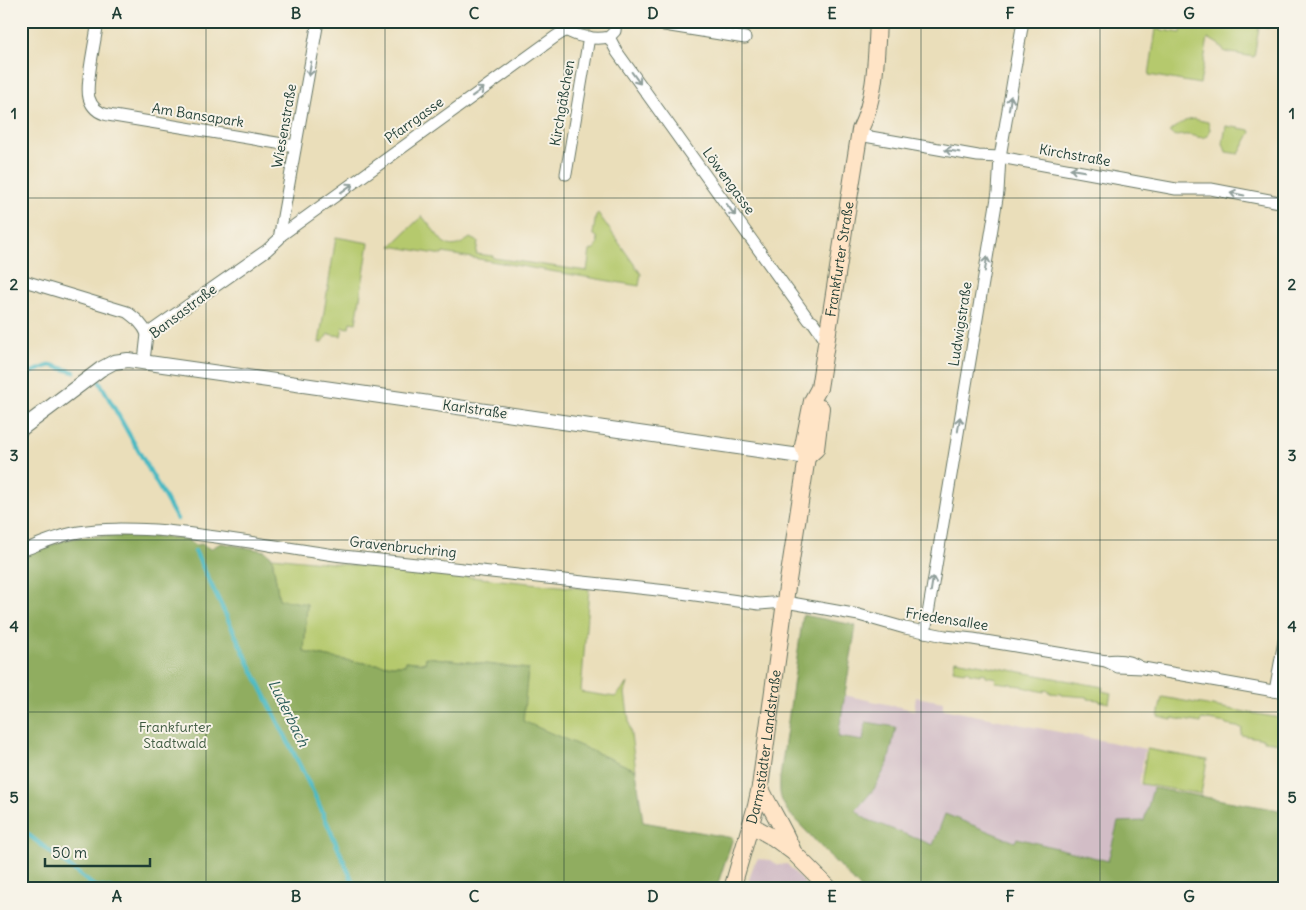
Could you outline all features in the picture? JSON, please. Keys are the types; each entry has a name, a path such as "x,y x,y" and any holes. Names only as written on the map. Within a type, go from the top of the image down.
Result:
{"main road":[{"name":"Frankfurter Straße","path":"785,602 807,457 816,449 821,402 819,388 860,133 858,116 862,83 878,21"},
{"name":"Darmstädter Landstraße","path":"732,889 760,787 785,602"},
{"path":"760,787 785,832 793,852"},
{"path":"751,824 793,852 830,889"}],"street":[{"name":"Am Bansapark","path":"98,21 87,92 96,110 108,115 295,146"},
{"name":"Wiesenstraße","path":"280,236 318,21"},
{"path":"566,26 572,34 602,39 609,37 614,31 616,21"},
{"name":"Ludwigstraße","path":"925,632 998,192 1000,157 1023,21"},
{"path":"652,23 745,38"},
{"name":"Pfarrgasse","path":"280,236 539,48 566,26"},
{"name":"Kirchgäßchen","path":"566,174 589,37"},
{"name":"Löwengasse","path":"609,37 617,52 826,341"},
{"name":"Kirchstraße","path":"860,133 978,156 1000,157 1176,189 1211,189 1285,203"},
{"name":"Bansastraße","path":"144,361 147,334 267,250 277,242 280,236"},
{"path":"21,280 127,312 137,320 147,334"},
{"path":"21,429 101,369 114,362 128,360 144,361"},
{"name":"Karlstraße","path":"144,361 807,457"},
{"name":"Gravenbruchring","path":"21,551 48,540 77,532 118,529 165,531 353,557 668,590 759,604 785,602"},
{"name":"Friedensallee","path":"785,602 859,615 925,632 1106,661 1118,667 1143,668 1280,692"},
{"path":"1280,692 1285,636"}],"shaded area":[{"path":"844,695 914,710 916,697 943,702 943,709 1145,749 1139,784 1153,787 1144,821 1118,822 1109,861 1018,838 1015,842 945,814 933,845 866,819 862,824 833,763"},
{"path":"758,859 770,860 778,865 787,864 810,889 746,889 754,864"}],"green space":[{"path":"1183,21 1241,21 1269,26 1269,28 1259,27 1254,57 1225,52 1218,44 1208,38 1200,84 1149,75 1156,29 1181,33"},
{"path":"1193,119 1208,122 1210,129 1208,136 1202,138 1188,135 1176,136 1169,132 1185,121"},
{"path":"1226,126 1250,130 1251,132 1239,154 1226,152 1223,143"},
{"path":"598,213 641,274 639,286 391,246 422,216 443,242 447,244 453,246 463,243 470,238 478,242 476,254 587,271 590,251 598,243 597,237 593,234"},
{"path":"336,237 369,243 356,323 350,322 349,328 343,327 341,336 328,334 323,342 319,343"},
{"name":"Frankfurter Stadtwald","path":"117,535 185,538 195,545 202,544 210,549 221,543 265,551 272,557 279,599 307,604 304,652 380,664 405,665 406,661 425,663 426,657 528,669 523,721 636,770 643,822 733,838 716,889 21,889 21,557 70,539"},
{"path":"272,557 589,589 581,692 615,697 628,683 625,693 636,770 522,721 528,669 426,657 425,663 406,661 405,665 380,664 304,652 307,604 279,600"},
{"path":"803,615 856,626 838,737 863,741 866,722 896,727 888,763 874,789 856,810 866,819 933,845 945,814 1015,842 1017,838 1108,861 1118,822 1144,821 1153,788 1285,811 1285,889 861,889 789,813 781,797 780,778"},
{"path":"955,660 1103,687 1102,691 1111,693 1109,703 1088,699 1088,697 1061,695 1050,693 1050,691 1044,690 1044,692 1023,686 995,682 996,678 986,676 986,674 980,673 980,675 969,673 969,671 953,670"},
{"path":"1162,697 1285,719 1281,743 1241,735 1242,728 1226,725 1226,723 1202,719 1201,723 1158,717"},
{"path":"1147,749 1207,760 1201,794 1141,784"}],"waterway":[{"name":"Luderbach","path":"21,376 51,365 74,372"},
{"name":"Luderbach","path":"99,381 177,519"},
{"name":"Luderbach","path":"195,551 317,800 356,889"},
{"path":"21,829 94,886 111,889"}],"tunnel":[{"path":"642,21 652,23"}]}
